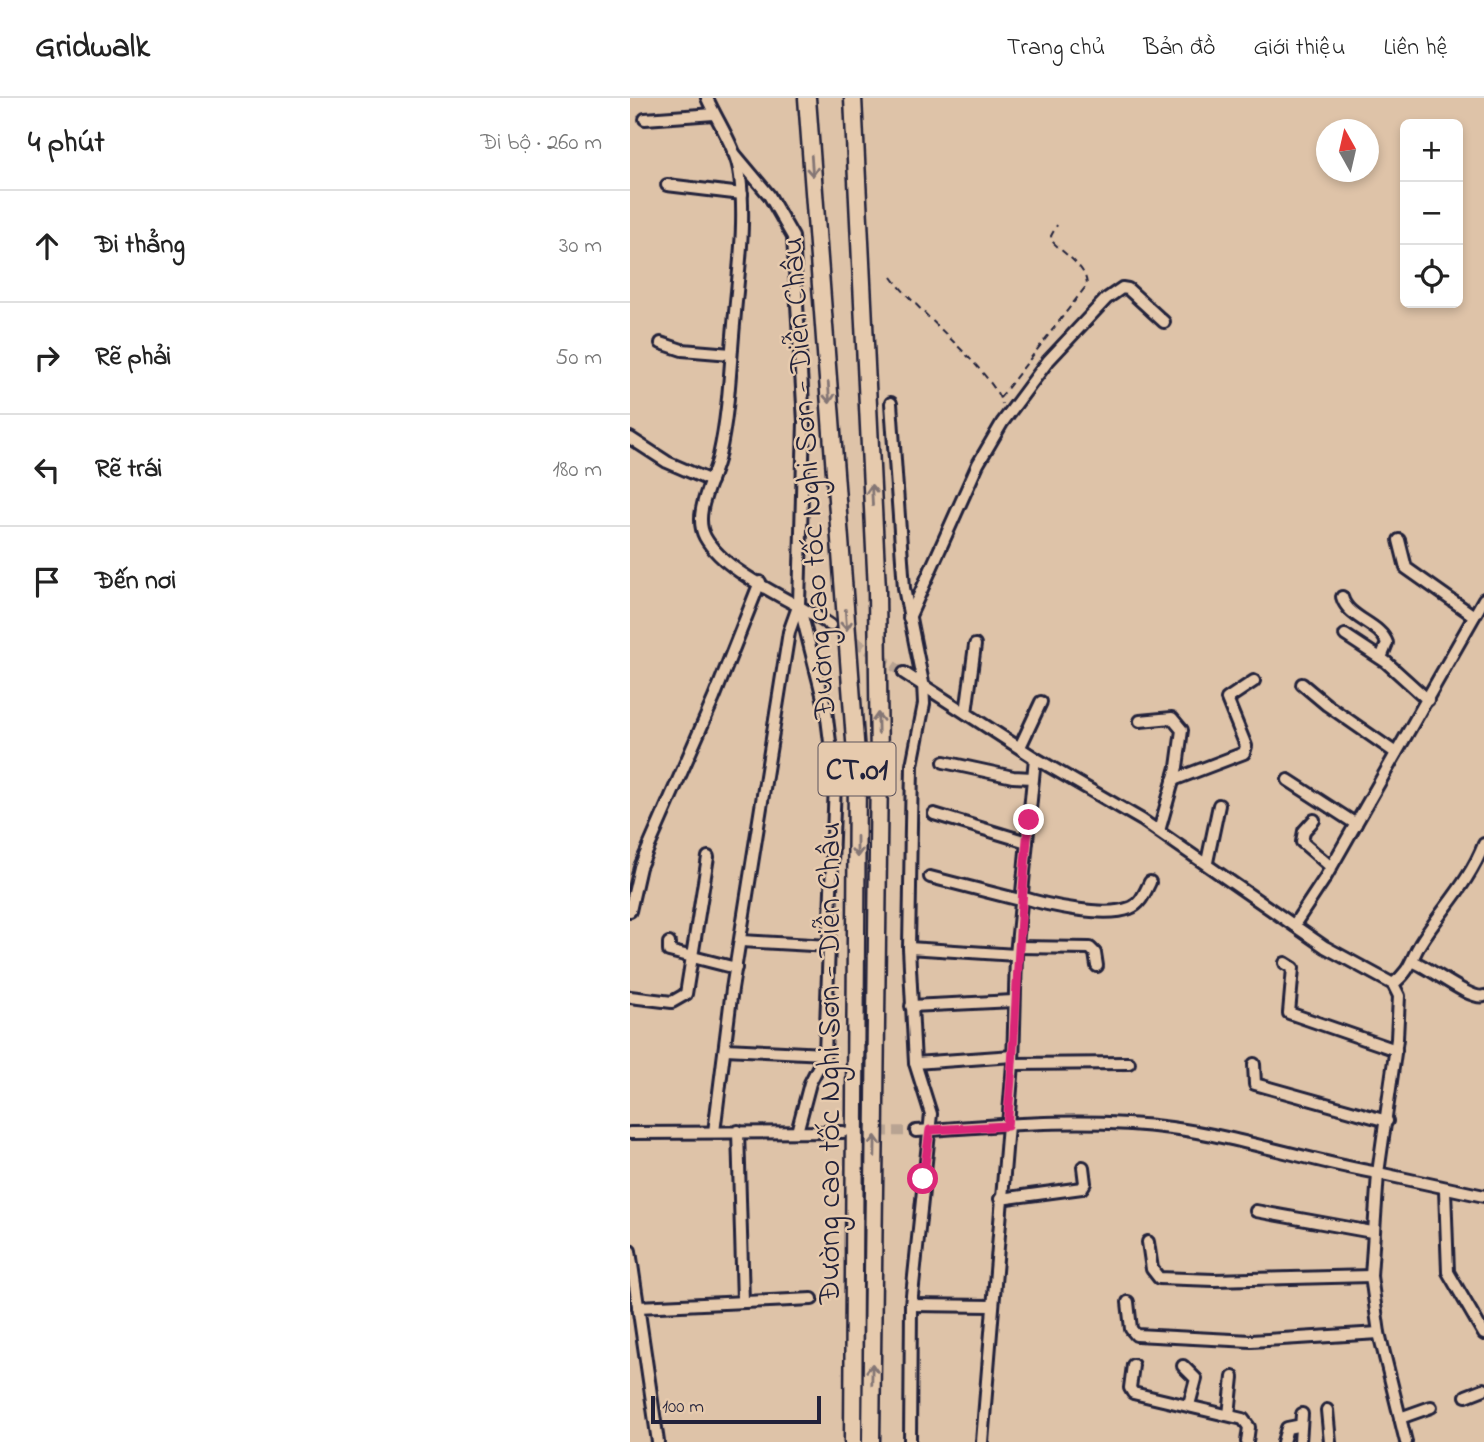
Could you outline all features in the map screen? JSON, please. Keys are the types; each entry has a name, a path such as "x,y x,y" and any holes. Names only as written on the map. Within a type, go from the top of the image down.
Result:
{"highway":[{"name":"Đường cao tốc Nghi Sơn - Diễn Châu","path":"807,98 857,767 853,1442"},
{"name":"Đường cao tốc Nghi Sơn - Diễn Châu","path":"853,98 877,590 879,739 871,1442"}],"street":[{"path":"707,98 740,172 742,256 728,403 719,457 702,514 705,538 723,559 830,625"},
{"path":"645,119 714,114"},
{"path":"733,152 769,195 793,237 804,422 799,604 826,710 835,782 825,1054 810,1083 797,1132"},
{"path":"667,185 742,194"},
{"path":"909,618 978,464 1005,419 1042,369 1114,292 1122,288 1128,289 1164,322"},
{"path":"661,343 682,350 731,354"},
{"path":"891,403 909,618 923,683 924,704 912,765 909,948 915,1063 928,1097 930,1130 911,1305 910,1442"},
{"path":"630,438 667,462 711,481"},
{"path":"1399,540 1406,568 1474,616"},
{"path":"630,911 640,867 714,698 760,582"},
{"path":"1342,597 1345,606 1383,635 1387,643 1381,658"},
{"path":"1294,925 1331,867 1484,599"},
{"path":"714,1132 736,968 789,632 799,604"},
{"path":"1345,635 1381,658 1428,700"},
{"path":"965,713 975,645"},
{"path":"904,673 1035,758 1207,862 1358,967 1393,984 1399,996 1396,1050 1378,1173 1371,1276 1379,1333 1406,1442"},
{"path":"1173,780 1244,753 1244,740 1227,699 1254,681"},
{"path":"1302,684 1327,705 1396,753"},
{"path":"1020,747 1041,702"},
{"path":"1140,721 1172,718 1181,725 1182,738 1159,831"},
{"path":"982,1442 1013,1060 1020,899 1035,758"},
{"path":"944,762 1033,778"},
{"path":"1288,780 1356,824"},
{"path":"1207,862 1219,805"},
{"path":"934,814 1027,842"},
{"path":"1314,820 1304,831 1302,842 1331,867"},
{"path":"1393,984 1413,962 1420,943 1468,880 1484,844"},
{"path":"630,997 672,1002 683,998 687,989 708,857"},
{"path":"930,877 1020,899 1098,910 1122,910 1136,904 1150,882"},
{"path":"741,941 830,946"},
{"path":"669,943 669,951 736,968"},
{"path":"909,948 1017,951 1090,948 1095,953 1097,966"},
{"path":"1413,962 1430,968 1472,996 1484,996"},
{"path":"1285,963 1293,968 1289,1013 1396,1050"},
{"path":"911,1006 1014,1001"},
{"path":"725,1049 825,1054"},
{"path":"915,1063 1013,1060 1129,1063"},
{"path":"1254,1064 1255,1084 1387,1121"},
{"path":"916,1131 1083,1122 1169,1127 1407,1177 1445,1190 1484,1196"},
{"path":"738,1131 743,1301"},
{"path":"630,1133 843,1132"},
{"path":"1000,1199 1082,1188 1085,1183 1083,1167"},
{"path":"1445,1190 1448,1272 1483,1329"},
{"path":"1256,1211 1372,1232"},
{"path":"1148,1242 1152,1269 1159,1278 1214,1280 1371,1276"},
{"path":"630,1251 658,1442"},
{"path":"638,1307 812,1299"},
{"path":"1128,1302 1131,1329 1136,1335 1251,1341 1379,1333"},
{"path":"911,1305 992,1306"},
{"path":"1133,1365 1132,1392 1229,1415 1246,1422 1247,1442"},
{"path":"1183,1366 1196,1379 1189,1405"},
{"path":"1229,1415 1233,1377"},
{"path":"1466,1396 1484,1389"},
{"path":"1400,1418 1431,1407"},
{"path":"1327,1409 1330,1442"},
{"path":"1300,1442 1302,1414"},
{"path":"1283,1442 1287,1428 1297,1426"}],"path":[{"path":"1000,398 1087,285 1077,264 1052,241 1051,236 1057,225"},
{"path":"892,277 907,298 972,363 1000,398 1005,419"}],"tunnel":[{"path":"830,625 904,673"},
{"path":"849,1132 916,1131"}],"route":[{"path":"923,1179 930,1130 1007,1126 1013,1064 1016,955 1029,820"}]}
